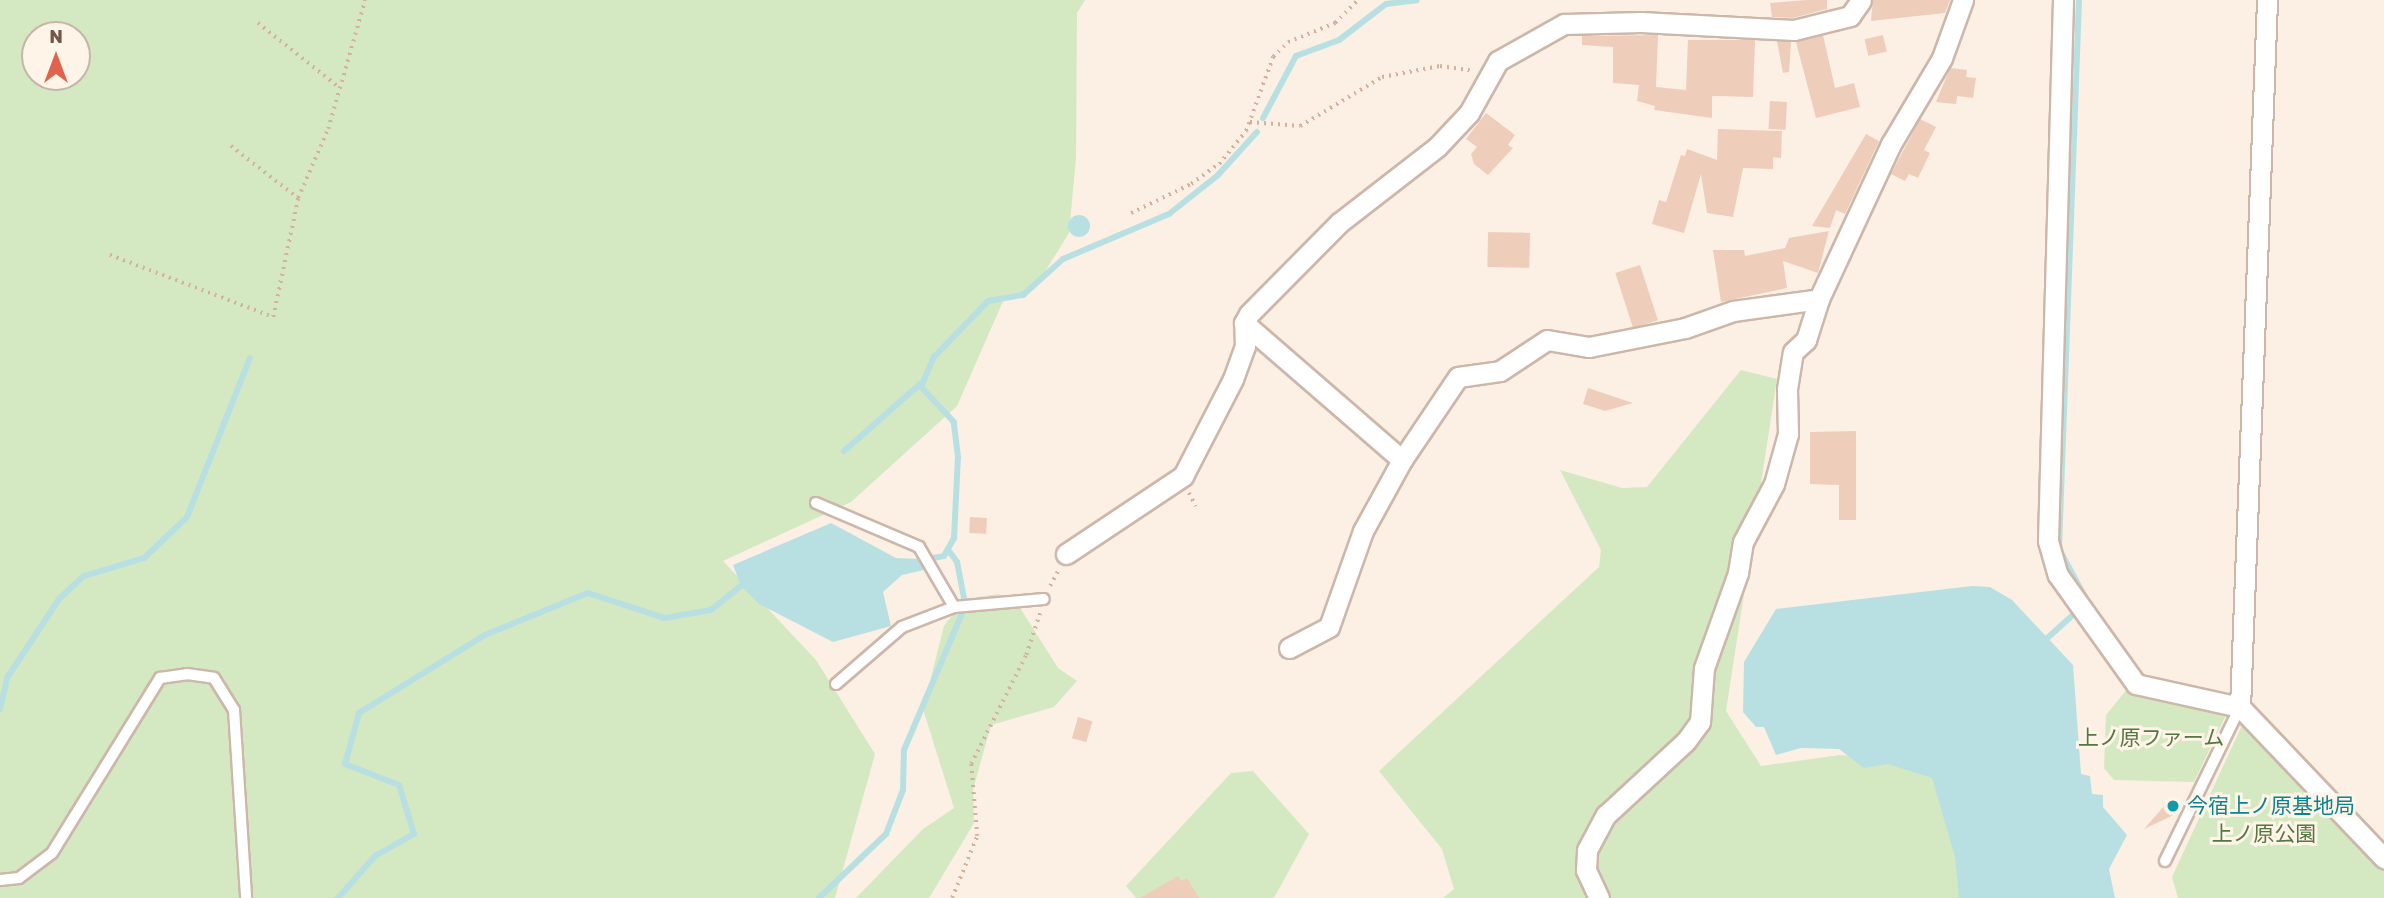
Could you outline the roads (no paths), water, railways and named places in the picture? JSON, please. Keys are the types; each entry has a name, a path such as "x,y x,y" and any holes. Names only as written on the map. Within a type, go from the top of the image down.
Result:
{"street":[{"path":"1066,554 1182,476 1233,379 1245,346 1244,323 1339,223 1437,147 1469,113 1498,61 1564,24 1642,22 1794,30 1850,16 1861,0"},
{"path":"1599,898 1586,870 1587,850 1598,826 1686,741 1700,722 1704,668 1738,573 1743,542 1774,484 1788,434 1787,388 1793,352 1805,340 1819,299 1891,144 1942,58 1962,0"},
{"path":"2063,0 2048,541 2058,575 2136,684 2241,707 2384,858"},
{"path":"2241,707 2266,0"},
{"path":"1289,648 1329,627 1363,531 1402,460 1458,377 1500,371 1547,340 1589,347 1685,328 1733,311 1819,299"},
{"path":"1244,323 1402,460"}],"lane":[{"path":"816,503 919,547 954,607"},
{"path":"836,684 902,627 954,607 1044,599"},
{"path":"0,880 19,878 52,853 160,678 187,674 214,678 234,709 246,898"},
{"path":"2165,861 2241,707"}],"water":[{"path":"1079,215 1087,218 1090,226 1087,234 1079,237 1071,234 1068,226 1071,218"},
{"path":"831,523 896,558 920,559 924,570 902,575 883,592 891,626 833,642 759,604 741,586 733,565"},
{"path":"1972,586 1990,587 2012,600 2073,665 2081,774 2090,776 2092,794 2103,795 2103,807 2127,835 2109,869 2115,898 1959,898 1955,857 1932,778 1888,764 1864,768 1839,749 1801,748 1776,755 1764,727 1756,727 1743,712 1744,662 1776,609"}],"waterway":[{"path":"1263,118 1296,56 1339,40 1386,4 1417,0"},
{"path":"2079,0 2059,549 2085,597"},
{"path":"933,558 944,556 954,538 958,457 954,422 921,387 934,357 988,301 1023,295 1063,259 1169,214 1218,175 1257,132"},
{"path":"0,709 7,678 59,599 84,576 144,558 187,517 250,358"},
{"path":"844,451 921,383"},
{"path":"949,551 957,562 964,599"},
{"path":"338,898 375,856 414,834 399,785 345,764 359,713 485,635 588,593 665,618 711,610 741,586"},
{"path":"819,898 886,834 903,790 904,750 963,611"},
{"path":"2043,642 2074,614"}],"place":[{"name":"今宿上ノ原基地局","path":"2173,806"}],"park label":[{"name":"上ノ原ファーム","path":"2151,738"},
{"name":"上ノ原公園","path":"2264,834"}]}
